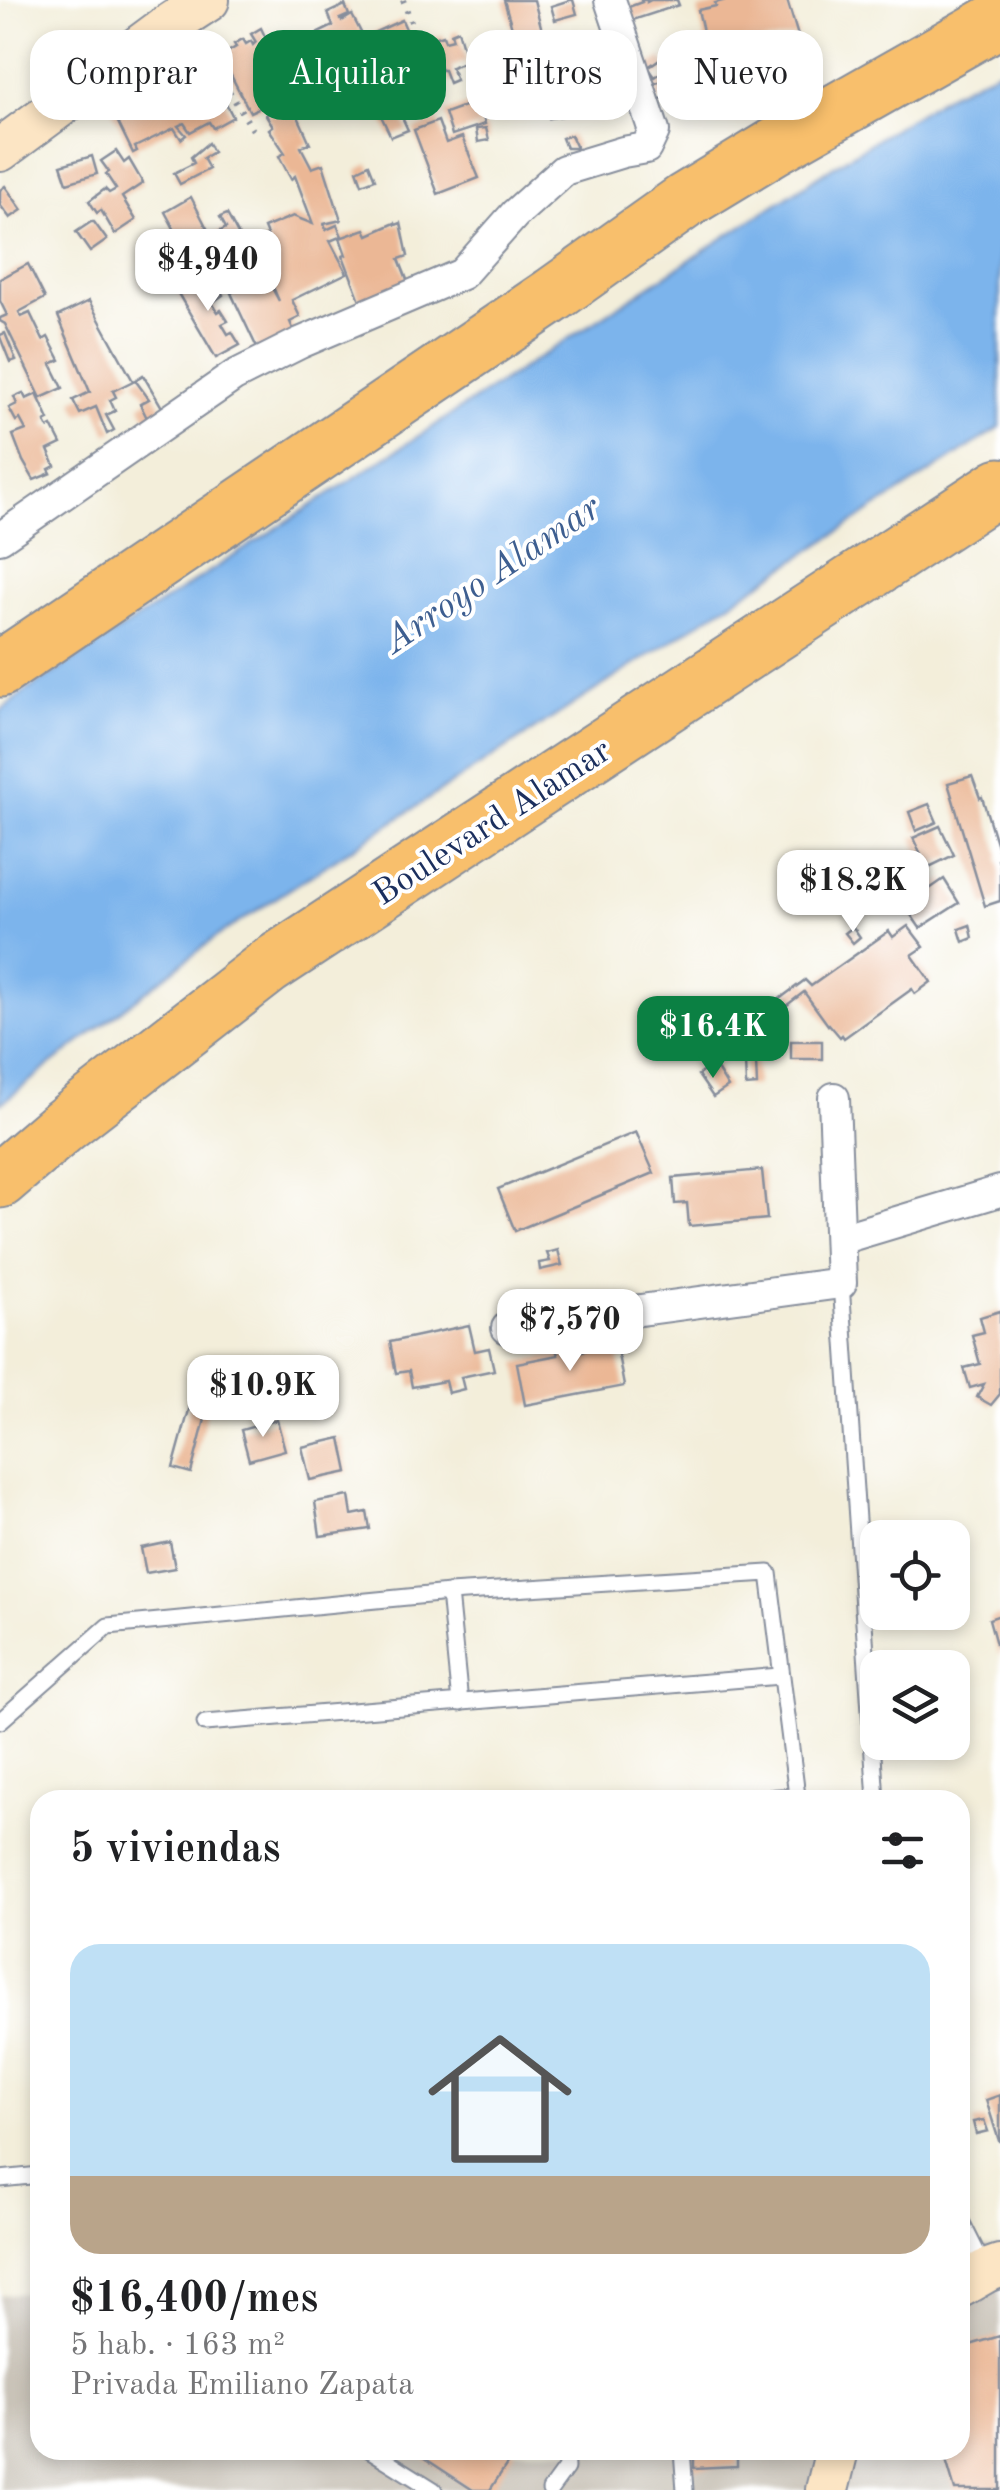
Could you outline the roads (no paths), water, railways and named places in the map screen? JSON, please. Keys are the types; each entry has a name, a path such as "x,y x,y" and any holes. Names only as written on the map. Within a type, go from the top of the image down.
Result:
{"highway":[{"path":"0,669 684,201 1000,19"},
{"name":"Boulevard Alamar","path":"0,1180 270,966 998,487"}],"street":[{"path":"0,538 234,376 300,343 462,274 515,214 564,170 646,148 654,130 610,0"},
{"path":"0,150 196,8"},
{"path":"507,1328 841,1284 834,1098"},
{"path":"840,1239 1000,1191"},
{"path":"827,2490 834,2460"}],"lane":[{"path":"841,1284 875,1790"},
{"path":"0,1721 108,1626 449,1592 768,1573 797,1790"},
{"path":"449,1592 460,1703"},
{"path":"205,1723 780,1676"},
{"path":"0,2179 30,2176"},
{"path":"970,2244 982,2275"},
{"path":"386,2460 434,2490"},
{"path":"550,2490 566,2468 566,2460"},
{"path":"682,2460 684,2490"}],"water":[{"name":"Arroyo Alamar","path":"1000,69 1000,427 216,937 0,1104 0,711 842,161 950,93"}]}
